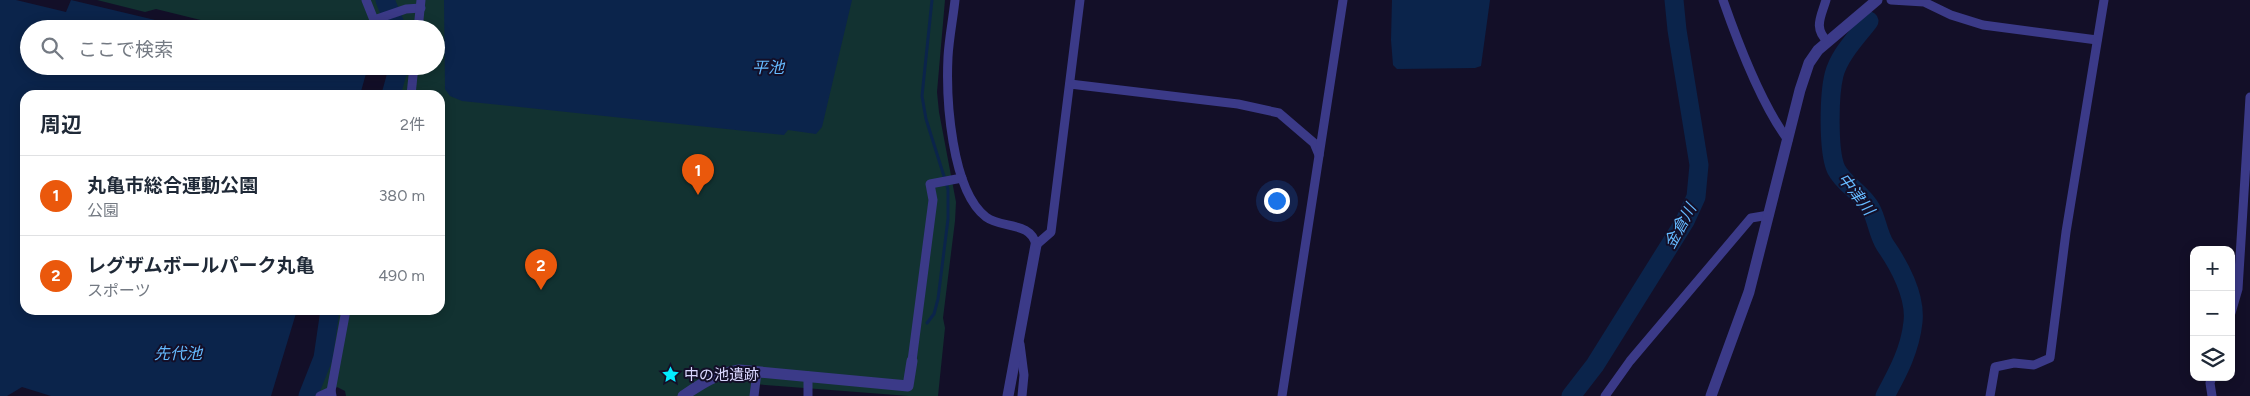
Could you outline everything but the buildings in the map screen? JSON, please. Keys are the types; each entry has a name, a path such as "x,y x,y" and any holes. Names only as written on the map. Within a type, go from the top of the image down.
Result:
{"street":[{"path":"366,0 374,20 421,4 419,20"},
{"path":"955,0 948,56 948,98 952,136 962,178 973,202 986,217 1028,231 1034,237 1036,245 1008,396"},
{"path":"1036,245 1051,232 1080,0"},
{"path":"1282,396 1343,0"},
{"path":"1723,0 1739,44 1772,116 1788,140"},
{"path":"1826,0 1818,27 1822,36 1828,42"},
{"path":"1711,396 1749,292 1809,63 1828,42 1876,0"},
{"path":"1891,0 1924,2 1951,15 1983,25 2097,40"},
{"path":"1990,396 1995,366 2014,363 2034,365 2050,358 2066,232 2104,0"},
{"path":"412,90 413,75"},
{"path":"1070,84 1238,104 1279,113 1314,143 1319,155"},
{"path":"2235,299 2238,289 2250,97"},
{"path":"682,396 712,377 725,372 757,372 908,386 932,200 930,184 962,178"},
{"path":"1605,396 1630,362 1751,218 1769,215"},
{"path":"320,396 331,394 345,315"},
{"path":"1020,339 1024,375 1022,396"},
{"path":"754,396 757,372"},
{"path":"808,376 808,396"},
{"path":"2212,381 2212,396"}],"green space":[{"path":"97,0 945,0 937,92 956,202 943,318 945,328 938,396 909,396 753,384 751,396 346,396 345,391 337,387 327,396 301,396 323,364 333,315 445,315 445,90 389,90 392,77 386,75 445,75 445,20 201,20 156,9 145,12"}],"water":[{"name":"先代池","path":"0,0 16,0 66,12 71,0 155,20 20,20 20,75 366,75 361,90 20,90 20,315 295,315 271,396 51,396 22,387 7,396 0,396"},
{"name":"平池","path":"444,0 852,0 822,127 816,134 788,130 784,135 462,101 450,96 445,89"},
{"path":"1392,0 1490,0 1481,66 1475,68 1397,69 1393,65 1391,40"}],"waterway":[{"path":"385,0 393,20"},
{"path":"927,323 934,314 938,299 948,219 948,189 926,119 922,96 932,0"},
{"name":"金倉川","path":"1571,396 1595,365 1685,221 1696,197 1699,165 1677,30 1674,0"},
{"name":"中津川","path":"1869,21 1849,46 1836,68 1832,84 1830,123 1833,161 1836,169 1839,175 1868,203 1883,241 1905,281 1912,302 1913,322 1909,342 1899,369 1885,396"},
{"path":"392,90 397,75"},
{"path":"308,396 323,358 329,315"}],"place":[{"name":"丸亀市総合運動公園","path":"698,195"},
{"name":"レグザムボールパーク丸亀","path":"541,290"},
{"name":"中の池遺跡","path":"670,375"}]}
